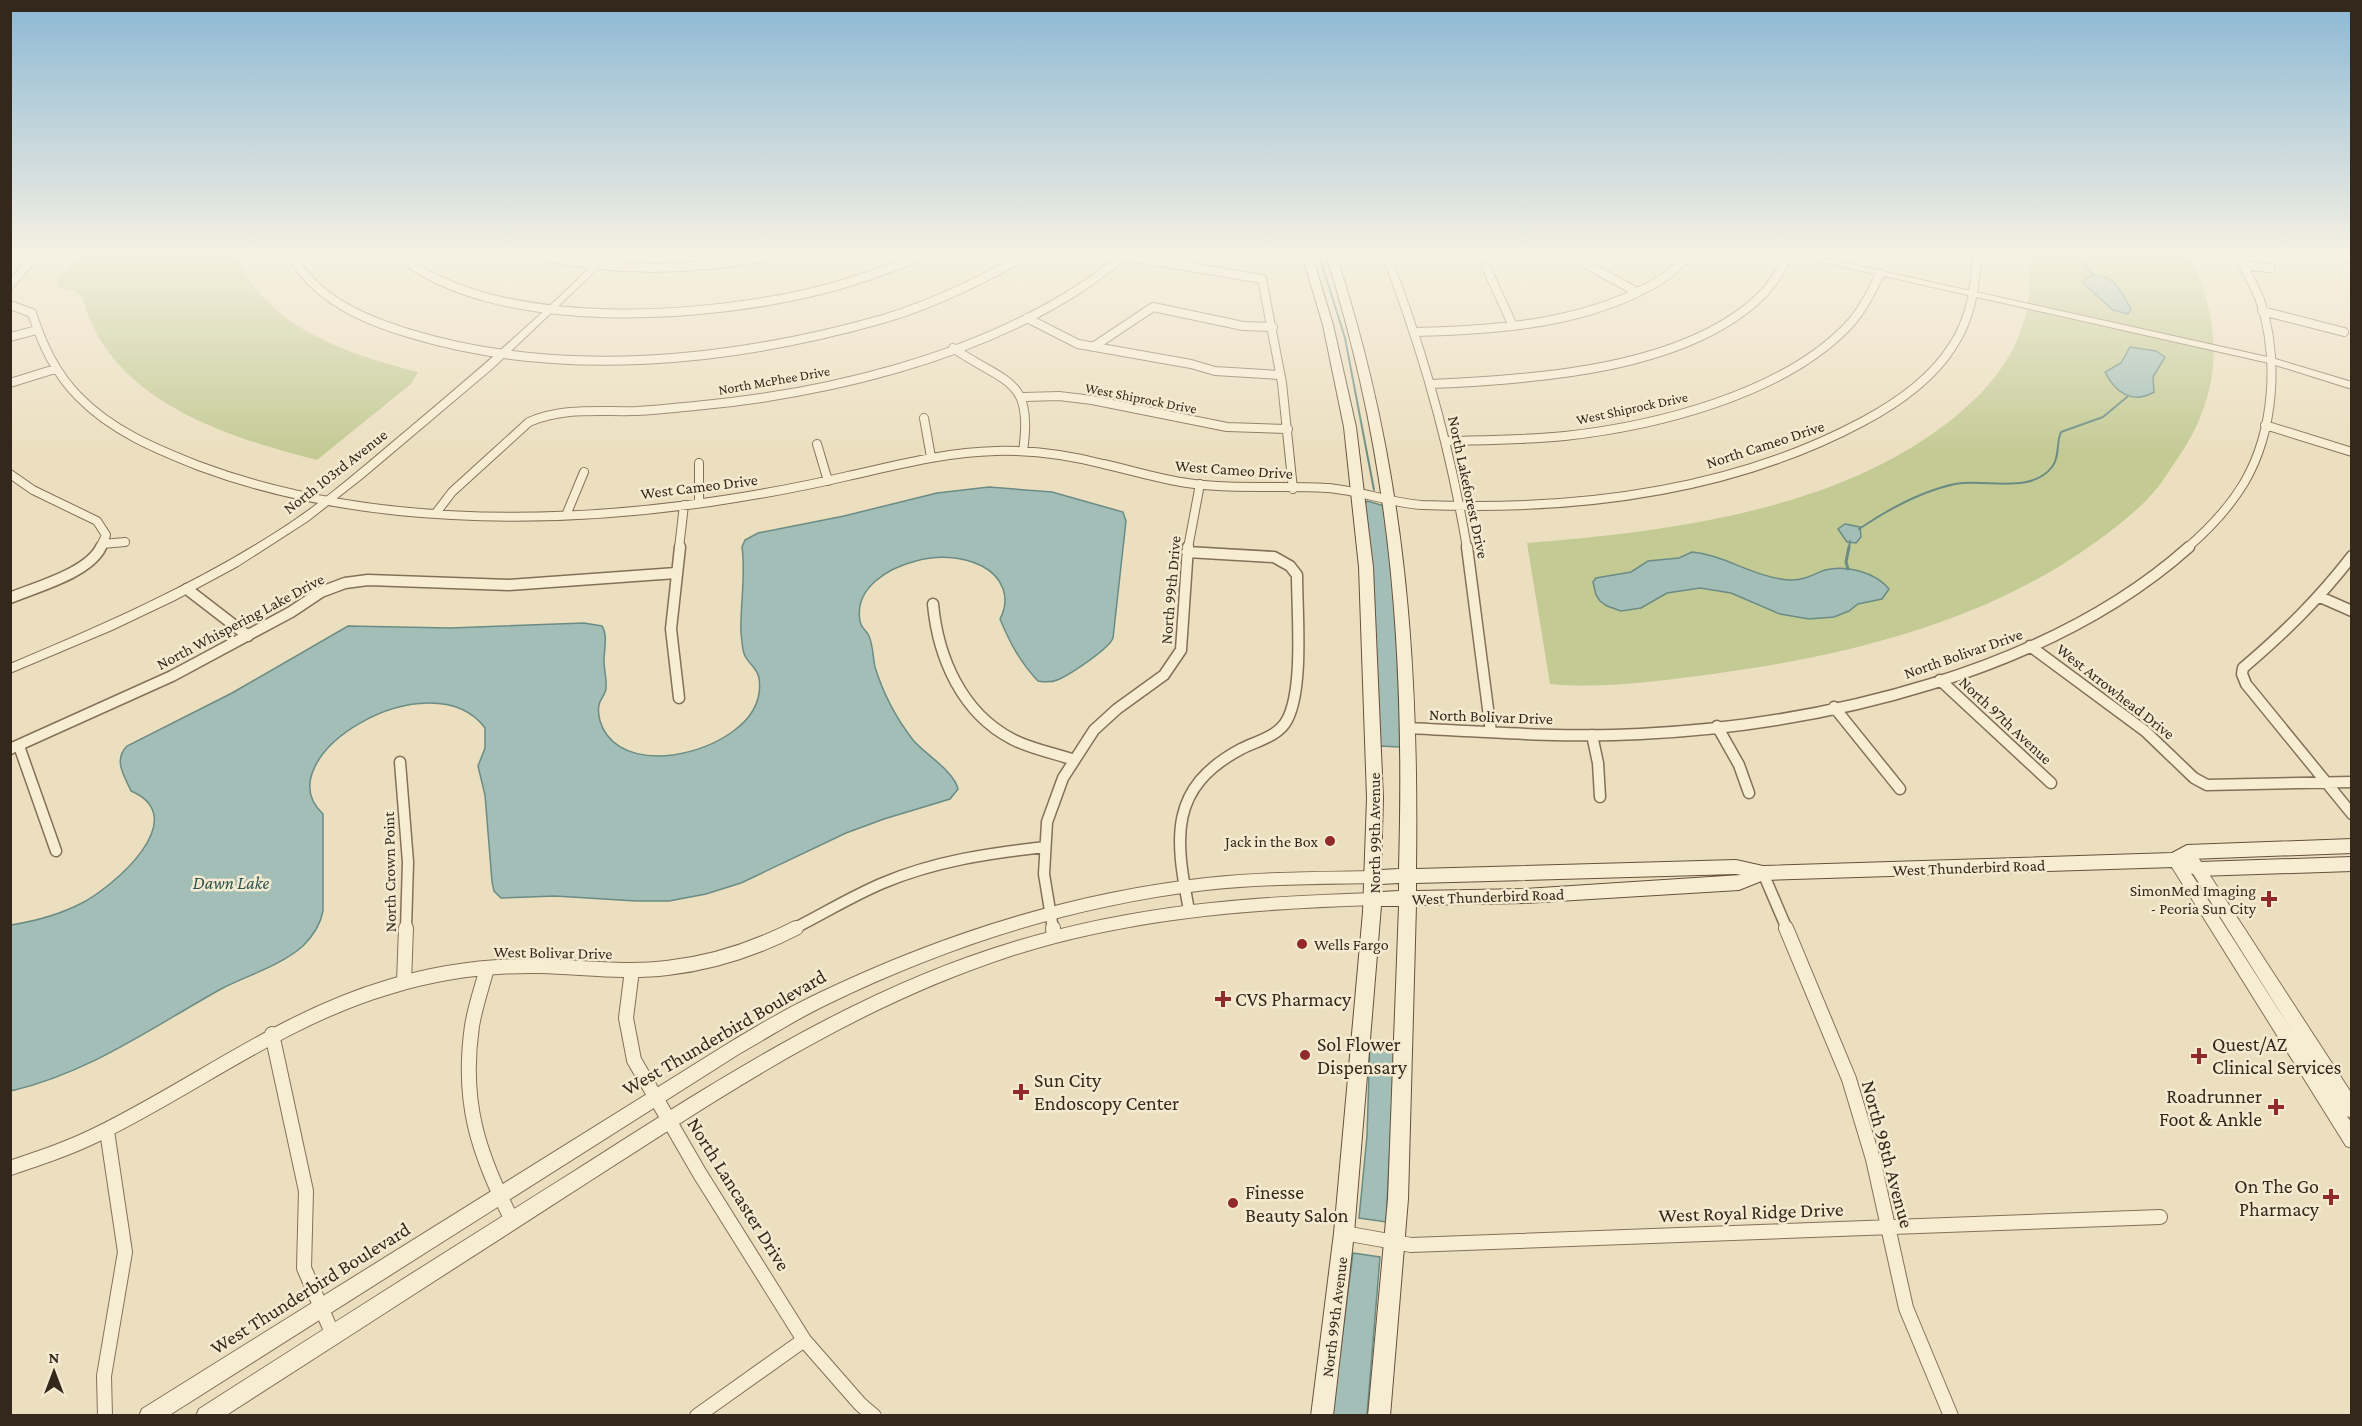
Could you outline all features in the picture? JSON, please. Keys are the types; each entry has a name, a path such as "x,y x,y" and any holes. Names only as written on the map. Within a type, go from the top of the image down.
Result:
{"main road":[{"name":"North 99th Avenue","path":"1327,322 1350,428 1366,567 1374,725 1391,876 1390,899 1405,1048 1396,1243 1379,1416"},
{"name":"North 99th Avenue","path":"1322,1416 1344,1233 1390,899 1409,728 1405,655 1389,501 1360,352 1351,322"},
{"name":"West Thunderbird Road","path":"1391,876 1736,867 1763,873 2181,856 2352,846"},
{"path":"2314,865 2335,857 2352,855"},
{"name":"West Thunderbird Road","path":"2181,856 2198,869 2352,864"},
{"name":"West Thunderbird Road","path":"1390,899 1525,896 1739,883 1763,873"}],"street":[{"name":"West Cameo Drive","path":"35,322 44,349 55,369 83,402 95,413 147,445 202,469 254,484 332,500 436,513 567,513 684,505 828,481 931,457 976,451 1023,451 1073,457 1141,475 1200,484 1335,489 1389,501 1460,505"},
{"path":"375,322 432,341 505,354 566,359 630,359 710,354 776,344 871,322"},
{"name":"North 103rd Avenue","path":"10,669 103,630 187,589 264,545 332,500 505,354 540,322"},
{"name":"North McPhee Drive","path":"436,513 452,492 529,422 543,414 639,411 764,397 842,382 953,348 1018,322"},
{"path":"1034,322 1078,344 1191,364 1215,371 1279,375"},
{"path":"1093,347 1131,322"},
{"path":"1223,322 1244,326 1273,327"},
{"path":"1272,322 1288,429 1293,489"},
{"name":"North Lakeforest Drive","path":"1411,322 1446,441 1460,505 1472,575 1491,732"},
{"path":"1511,322 1513,326"},
{"path":"1415,332 1466,331 1537,322"},
{"path":"1430,384 1514,381 1618,363 1672,348 1723,322"},
{"name":"West Shiprock Drive","path":"1446,441 1565,436 1684,412 1762,385 1805,360 1846,328 1851,322"},
{"name":"North Cameo Drive","path":"1460,505 1568,501 1646,492 1706,480 1810,448 1851,429 1894,403 1921,382 1946,356 1962,333 1966,322"},
{"path":"2094,322 2272,361 2352,386"},
{"name":"North Bolivar Drive","path":"1409,728 1592,735 1642,734 1717,726 1834,707 1940,680 2030,646 2079,624 2149,581 2186,552 2235,497 2253,466 2265,425 2271,393 2272,361 2264,322"},
{"path":"2303,322 2344,332"},
{"path":"10,337 37,330"},
{"path":"953,348 974,364 1000,375 1024,398 1027,416 1023,451"},
{"path":"10,383 55,369"},
{"name":"West Shiprock Drive","path":"1024,398 1059,396 1092,400 1184,421 1227,427 1288,429"},
{"path":"924,418 931,457"},
{"path":"2265,425 2352,452"},
{"path":"817,444 828,481"},
{"path":"699,463 699,503"},
{"path":"567,513 584,472"},
{"path":"10,474 33,490 97,521 106,535 98,553 85,566 10,598"},
{"name":"North 99th Drive","path":"1054,936 1048,913 1044,874 1047,822 1055,798 1074,759 1094,730 1164,675 1181,650 1187,552 1200,484"},
{"path":"679,698 672,629 684,505"},
{"path":"102,544 125,542"},
{"path":"1187,552 1274,557 1290,566 1297,575 1295,701 1286,721 1278,730 1225,758 1196,784 1185,807 1178,832 1180,865 1189,910"},
{"path":"2352,556 2320,597 2280,637 2243,668 2242,674 2246,684 2352,814"},
{"name":"North Whispering Lake Drive","path":"15,748 172,676 248,636 321,592 345,583 368,580 509,585 676,573"},
{"path":"187,589 248,636"},
{"path":"2320,597 2352,611"},
{"path":"933,604 937,636 952,675 982,717 1014,740 1074,759"},
{"name":"West Arrowhead Drive","path":"2030,646 2145,732 2194,778 2207,785 2352,782"},
{"name":"North 97th Avenue","path":"1940,680 2051,783"},
{"path":"1834,707 1900,789"},
{"path":"1717,726 1738,765 1749,793"},
{"path":"1592,735 1598,764 1600,797"},
{"path":"15,748 56,851"},
{"name":"North Crown Point","path":"400,762 408,862 405,982"},
{"name":"West Bolivar Drive","path":"10,1168 72,1148 107,1131 272,1034 347,1000 405,982 487,968 528,966 659,969 729,956 786,933 890,880 959,858 1045,847"},
{"path":"2181,856 2229,932 2275,990 2352,1110"},
{"path":"2198,869 2258,990 2352,1140"},
{"name":"North 98th Avenue","path":"1763,873 1849,1079 1873,1159 1906,1308 1951,1416"},
{"name":"West Thunderbird Boulevard","path":"149,1416 733,1049 824,998 912,959 1000,927 1048,913 1184,887 1270,880 1391,876"},
{"path":"206,1416 667,1119 775,1053 848,1014 941,974 1054,936 1126,920 1231,905 1390,899"},
{"path":"487,968 472,1025 468,1089 474,1129 491,1179 512,1220"},
{"name":"North Lancaster Drive","path":"632,970 627,995 626,1018 634,1060 667,1119 804,1340 860,1404 874,1416"},
{"path":"2258,990 2275,990"},
{"path":"272,1034 306,1191 304,1268 333,1335"},
{"path":"105,1416 105,1376 125,1252 107,1131"},
{"name":"West Royal Ridge Drive","path":"1344,1233 1411,1245 2160,1217"},
{"path":"697,1416 804,1340"}],"green space":[{"path":"92,322 292,322 338,346 418,372 411,384 317,460 246,439 211,426 176,409 145,389 118,364 97,334"},
{"path":"2024,322 2211,322 2213,363 2209,389 2201,414 2189,440 2158,488 2116,527 2051,572 2006,595 1912,632 1863,646 1763,666 1652,682 1611,685 1550,684 1527,543 1645,531 1705,521 1765,507 1824,489 1879,465 1930,435 1976,398 1990,383 2012,351"}],"water":[{"path":"2130,347 2156,351 2165,357 2153,377 2154,392 2146,396 2131,397 2119,391 2105,372 2121,363"},
{"name":"Dawn Lake","path":"989,487 1052,492 1123,512 1126,521 1113,638 1096,655 1070,673 1052,682 1038,681 1016,652 1000,619 1005,596 1000,582 982,566 958,558 924,559 905,564 875,581 862,599 860,609 861,623 870,640 878,677 907,732 955,782 958,789 950,799 846,833 741,883 706,894 669,901 555,896 501,898 494,891 492,882 485,795 478,766 485,748 485,728 460,709 428,703 394,709 361,723 333,743 315,766 310,791 323,814 323,911 316,930 303,946 284,959 221,989 94,1061 68,1073 11,1091 11,925 47,917 82,903 112,883 142,851 151,834 154,818 148,803 131,791 121,768 121,757 127,746 232,693 348,626 450,628 584,623 602,626 605,634 606,688 599,713 601,725 607,735 620,747 637,754 664,756 688,752 733,732 754,709 759,694 759,678 744,654 741,633 742,547 745,540 758,533 844,516 937,493"},
{"path":"1367,501 1385,506 1397,623 1401,747 1379,746 1379,705 1365,504"},
{"path":"1845,524 1860,527 1861,537 1856,543 1847,542 1838,529"},
{"path":"1692,552 1716,557 1765,575 1790,580 1804,578 1825,570 1851,569 1876,578 1889,589 1882,599 1858,604 1849,611 1834,617 1809,619 1780,614 1731,593 1700,588 1667,593 1641,608 1621,611 1607,606 1596,595 1593,582 1596,578 1631,572 1648,561 1679,558"},
{"path":"1370,1041 1395,1045 1386,1222 1359,1218 1367,1136"},
{"path":"1353,1253 1380,1257 1367,1415 1332,1416"}],"waterway":[{"path":"1340,322 1374,490"},
{"path":"1859,529 1905,502 1943,487 1967,483 2020,483 2043,476 2054,463 2061,432 2103,417 2127,397"},
{"path":"1849,548 1850,541"},
{"path":"1848,569 1846,562 1849,547"}],"place":[{"name":"Jack in the Box","path":"1330,841"},
{"name":"SimonMed Imaging - Peoria Sun City","path":"2269,899"},
{"name":"Wells Fargo","path":"1302,944"},
{"name":"CVS Pharmacy","path":"1223,999"},
{"name":"Sol Flower Dispensary","path":"1305,1055"},
{"name":"Quest/AZ Clinical Services","path":"2199,1056"},
{"name":"Sun City Endoscopy Center","path":"1021,1092"},
{"name":"Roadrunner Foot & Ankle","path":"2276,1107"},
{"name":"On The Go Pharmacy","path":"2331,1197"},
{"name":"Finesse Beauty Salon","path":"1233,1203"}]}
